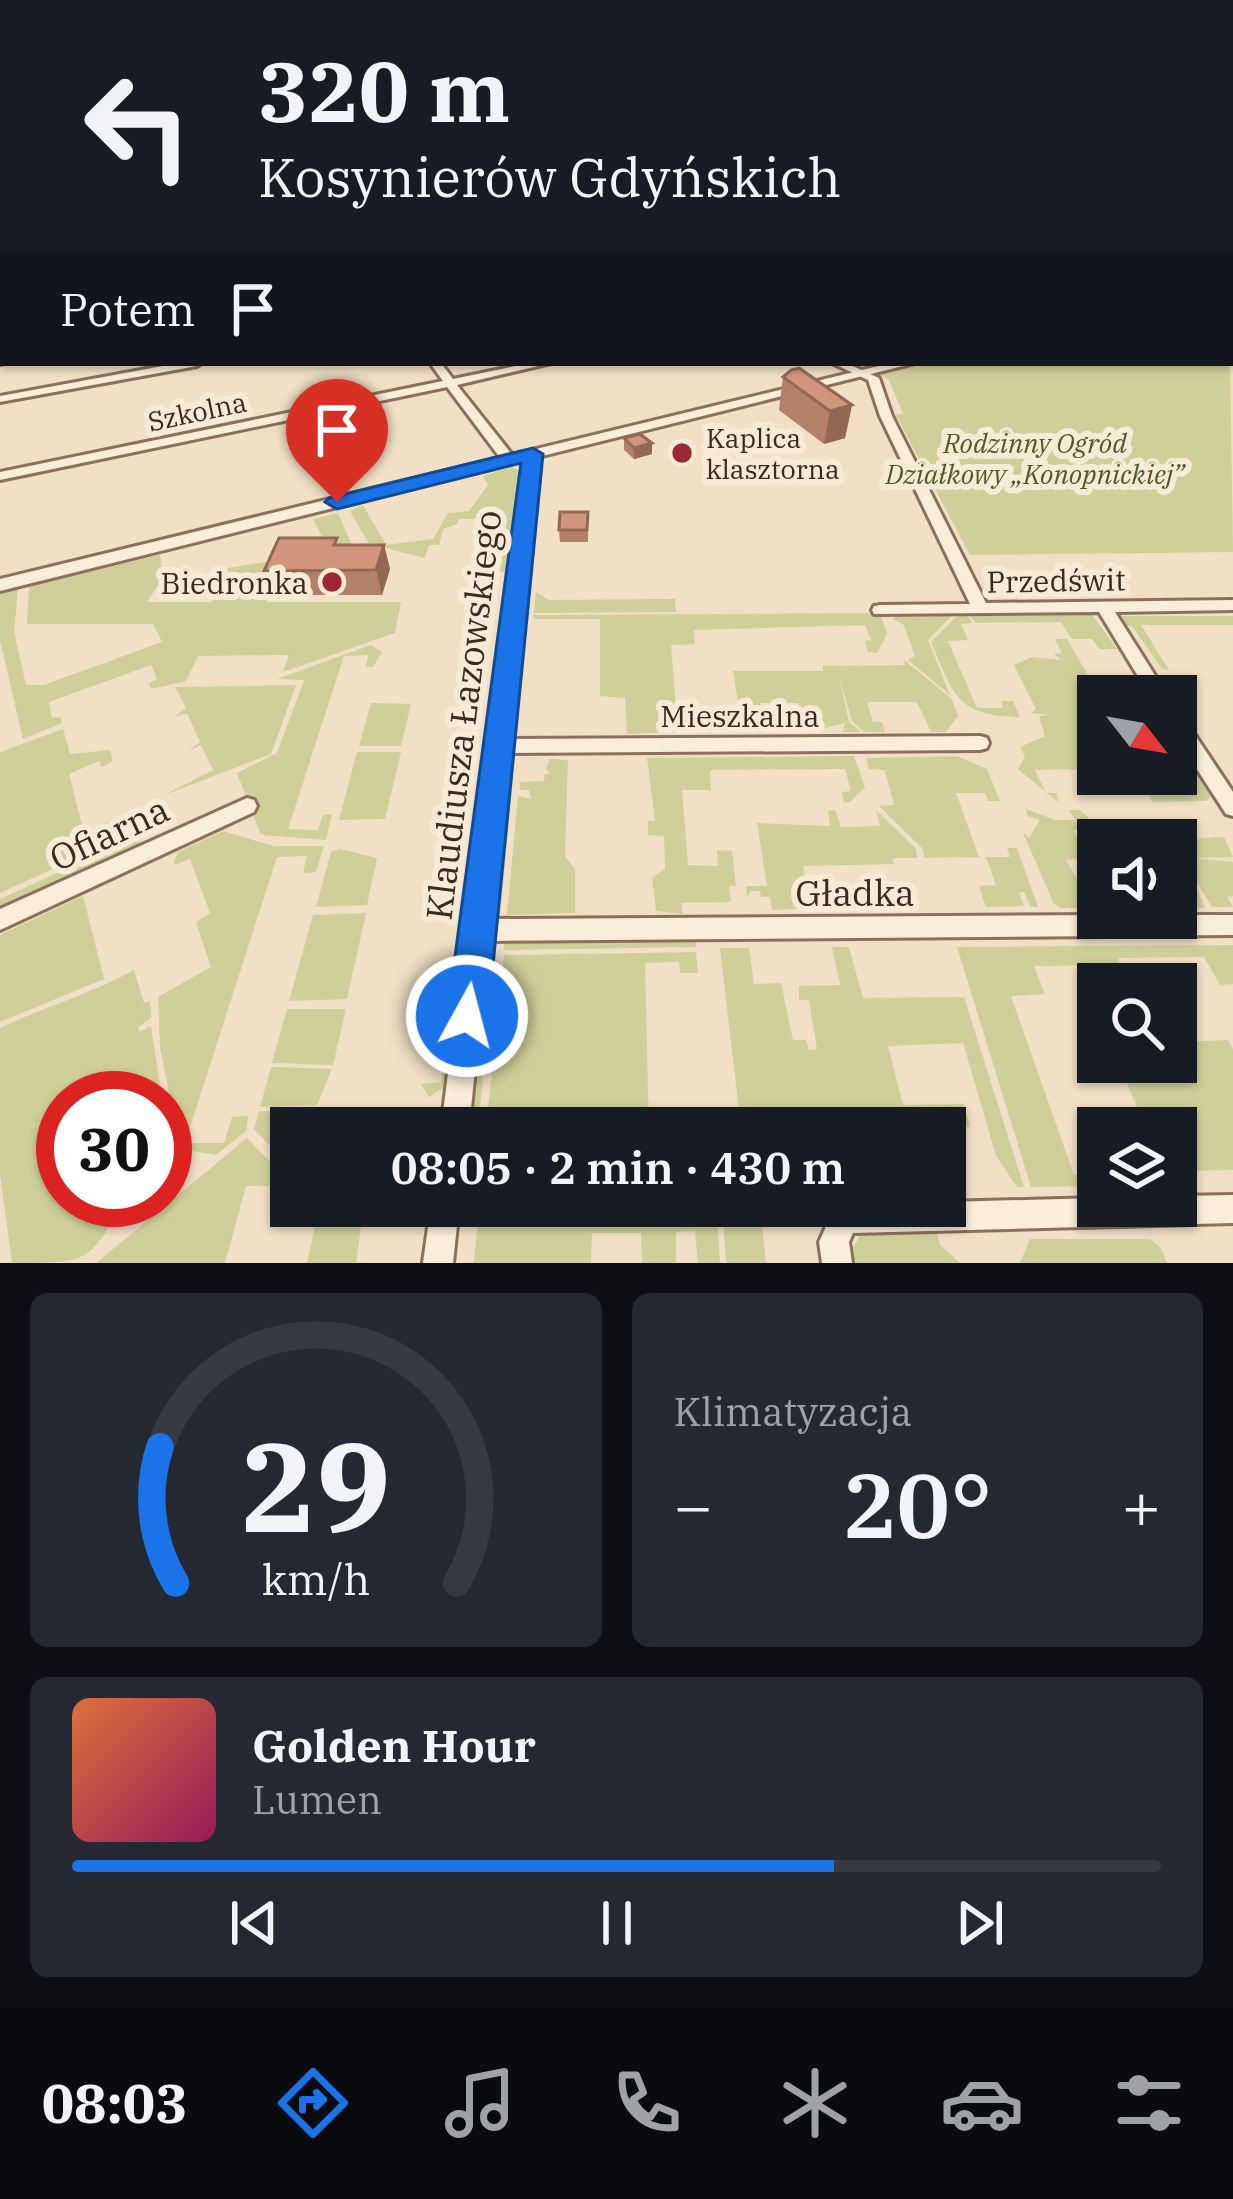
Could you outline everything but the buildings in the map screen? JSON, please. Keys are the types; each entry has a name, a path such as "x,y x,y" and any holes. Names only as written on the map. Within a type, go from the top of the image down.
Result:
{"street":[{"path":"0,398 179,366"},
{"path":"437,366 509,460"},
{"name":"Szkolna","path":"0,476 532,366"},
{"path":"844,366 873,378 886,416 982,609"},
{"path":"0,585 896,366"},
{"name":"Klaudiusza Łazowskiego","path":"456,1107 533,454"},
{"name":"Przedświt","path":"880,610 1233,605"},
{"path":"1106,608 1146,675"},
{"name":"Mieszkalna","path":"500,746 980,743"},
{"path":"1197,754 1233,808"},
{"name":"Ofiarna","path":"0,920 247,806"},
{"name":"Gładka","path":"477,930 1233,926"},
{"path":"837,1263 834,1242 844,1220 1233,1209"},
{"path":"438,1263 442,1227"}],"green space":[{"name":"Rodzinny Ogród Działkowy „Konopnickiej”","path":"918,366 1230,366 1233,552 970,555 898,419 889,416 903,414 889,380 879,374"},
{"path":"511,467 520,471 507,572 479,571 489,569 497,525 487,524 487,519 459,519 443,529 439,545 429,545 425,558 369,544 350,511 363,505 386,545 433,539 448,513 469,511 488,485 483,476"},
{"path":"338,513 354,550 332,558 285,561 266,602 401,602 395,633 283,672 289,655 198,656 186,681 151,689 149,683 157,679 151,665 49,702 52,718 60,717 62,723 23,739 0,640 0,593 18,589 14,632 26,685 44,685 162,642 153,624 27,624 29,586 160,555 162,568 168,570 147,602 212,602 228,568 330,552 313,519"},
{"path":"536,592 549,600 675,599 676,612 534,613"},
{"path":"962,611 1090,612 1117,649 1099,649 1092,639 1072,639 1061,622 976,623 966,612 972,623 961,624 968,640 948,641 977,708 1003,708 1001,701 1013,701 1020,717 982,712 952,689 931,642"},
{"path":"899,612 955,613 928,640 950,695 908,660 915,656 903,624 893,619"},
{"path":"880,613 887,634 877,653 868,652 865,641 871,640 865,625 694,630 695,644 671,645 677,720 715,715 716,730 627,734 625,698 600,696 600,619 534,619 534,615"},
{"path":"1121,616 1233,616 1233,625 1141,625 1169,670 1162,669 1132,626 1123,626"},
{"path":"1055,639 1067,639 1088,675 1077,675 1077,769 1035,770 1045,792 1018,769 1025,757 1020,747 1045,736 1039,716 1050,715 1032,713 1036,709 1014,665 1032,657 1061,660 1054,654 1062,653"},
{"path":"371,645 382,652 373,667 366,667 368,655 344,656 288,829 318,830 323,815 332,814 326,840 261,835 237,773 277,753 304,680 277,679"},
{"path":"904,660 952,699 958,716 946,732 931,732 917,702 867,702 873,722 882,722 885,732 864,732 852,721 839,676 849,722 861,732 843,732 845,723 808,732 798,703 760,703 764,733 743,733 749,732 747,725 725,726 724,722 741,721 733,671 823,671 823,666 905,665"},
{"path":"296,685 271,754 164,795 213,770 201,745 188,751 200,742 187,713 174,717 186,708 175,687"},
{"path":"371,703 411,704 401,746 359,746"},
{"path":"63,729 70,754 110,750 113,761 102,767 99,761 69,774 84,833 131,811 137,831 0,893 0,752"},
{"path":"357,752 401,752 385,819 339,820"},
{"path":"515,756 500,918 491,902 507,765"},
{"path":"854,756 865,788 850,802 844,803 842,792 851,791 845,769 710,770 711,790 682,790 688,865 718,866 717,850 732,851 736,886 729,886 731,902 682,903 682,914 656,911 652,878 665,869 664,836 648,835 648,821 655,821 647,758"},
{"path":"957,756 987,769 1000,801 988,801 985,793 956,793 979,857 925,858 922,848 879,806 894,805 885,770 869,769 866,758"},
{"path":"550,759 568,760 565,856 575,869 575,913 507,915 518,796 531,799 529,790 520,790 520,782 544,781 545,774 550,774 546,768"},
{"path":"1197,775 1211,796 1207,801 1152,802 1148,795 1197,795"},
{"path":"480,778 486,778 446,1086 429,1097 421,1084 441,1082"},
{"path":"1026,809 1055,820 1076,820 1068,810 1080,810 1090,819 1077,819 1077,830 1073,830 1077,859 1066,860 1077,879 1077,908 1054,904 1023,833 1029,838 1040,820 1028,816"},
{"path":"835,810 841,827 880,826 876,810 915,848 918,858 893,858 894,864 803,866 808,894 828,894 831,908 772,910 770,897 761,897 760,891 751,891 747,897 746,886 767,886 757,823 830,826 828,811"},
{"path":"223,831 273,846 324,846 316,872 303,873 307,856 277,857 192,1121 192,1071 165,1071 158,997 211,967 196,922 210,913 190,859 175,865 178,852"},
{"path":"138,836 140,843 133,851 0,914 0,899"},
{"path":"1224,837 1233,857 1197,858 1201,838"},
{"path":"1007,848 1017,848 1038,907 1031,907 1024,892 1019,893 1024,906 986,907 979,886 996,885 986,857 1010,857"},
{"path":"340,849 377,858 367,905 316,907 331,852"},
{"path":"1197,858 1233,862 1233,896 1227,897 1233,907 1212,907 1197,883"},
{"path":"83,896 104,979 0,1022 0,935"},
{"path":"366,913 347,999 289,1001 313,915"},
{"path":"696,937 696,947 504,950 504,943"},
{"path":"1233,945 1233,984 1220,985 1204,957 1034,966 1045,994 1011,996 1077,1175 1077,1186 1031,1187 957,947"},
{"path":"832,947 849,947 863,998 964,997 1024,1187 1017,1187 996,1156 963,1043 888,1046 903,1105 965,1107 739,1107 720,948 749,948 754,984 781,983 793,1040 806,1040 809,1050 817,1049 809,1000 799,1000 799,986 840,985"},
{"path":"496,948 480,1107 468,1107 485,962"},
{"path":"696,952 698,973 680,973 679,962 645,963 648,1107 488,1107 504,955"},
{"path":"134,970 144,1003 150,1001 151,1018 138,1027 140,1032 151,1026 158,1071 36,1071 36,1227 108,1227 94,1248 72,1260 12,1263 0,1174 0,1028"},
{"path":"287,1009 346,1009 333,1065 272,1063"},
{"path":"1228,1040 1233,1049 1233,1170 1197,1171 1197,1107 1137,1107 1127,1083 1197,1083 1197,1041"},
{"path":"271,1067 332,1069 317,1105 260,1107"},
{"path":"259,1111 270,1111 270,1146 254,1129"},
{"path":"248,1116 246,1131 216,1155 192,1151 192,1143 224,1143 232,1117"},
{"path":"247,1138 270,1162 270,1186 246,1186 225,1263 96,1263 139,1227 192,1227 192,1184"},
{"path":"315,1227 361,1227 356,1263 307,1263"},
{"path":"477,1227 717,1227 720,1263 698,1263 695,1231 676,1232 676,1263 642,1263 641,1233 592,1233 591,1263 474,1263"},
{"path":"723,1227 762,1227 766,1263 726,1263"},
{"path":"864,1228 936,1228 940,1245 960,1263 845,1263"},
{"path":"1030,1239 1150,1239 1161,1248 1167,1263 1020,1263"}],"place":[{"name":"Kaplica klasztorna","path":"682,453"},
{"name":"Biedronka","path":"332,582"}],"route":[{"path":"337,502 533,454 467,1016"}]}
